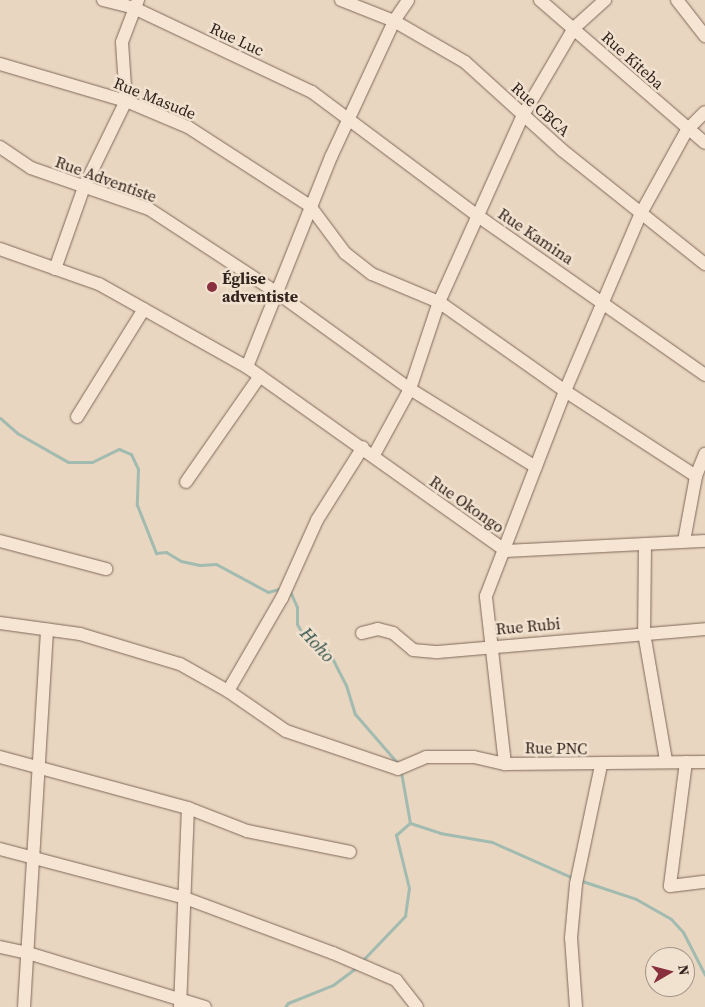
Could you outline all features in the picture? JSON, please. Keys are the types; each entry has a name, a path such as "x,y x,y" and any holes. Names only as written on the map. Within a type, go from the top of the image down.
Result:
{"street":[{"name":"Rue Luc","path":"103,0 136,4 312,92 349,122"},
{"name":"Rue CBCA","path":"341,0 394,21 465,62 523,116 640,215 705,264"},
{"path":"247,367 310,206 394,21 408,0"},
{"name":"Rue Kiteba","path":"540,0 705,144"},
{"path":"374,456 410,389 439,302 523,116 574,28 605,0"},
{"path":"677,0 705,36"},
{"path":"55,269 84,187 126,101 122,42 136,4"},
{"name":"Rue Masude","path":"0,64 126,101 188,127 310,206"},
{"path":"505,764 486,596 506,551 565,391 640,215 687,130 705,112"},
{"name":"Rue Kamina","path":"349,122 478,216 705,375"},
{"name":"Rue Adventiste","path":"0,147 31,168 149,209 276,292"},
{"path":"310,206 345,253 372,274 439,302 565,391 696,476"},
{"name":"Rue Okongo","path":"0,250 99,284 247,367 363,447 506,551 705,541"},
{"path":"276,292 410,389 536,467"},
{"path":"76,416 144,309"},
{"path":"186,482 260,376"},
{"path":"0,623 80,634 180,664 228,691 282,598 317,520 363,447"},
{"path":"684,541 696,476 705,454"},
{"path":"0,541 106,569"},
{"path":"646,544 644,633 666,761"},
{"name":"Rue Rubi","path":"362,633 378,629 392,633 413,650 438,652 705,629"},
{"path":"24,1007 47,630"},
{"name":"Rue PNC","path":"228,691 286,731 403,767 426,757 474,757 505,764 601,765 666,761 705,762"},
{"path":"0,757 188,808 247,831 350,852"},
{"path":"686,762 670,886 705,882"},
{"path":"576,1007 571,938 577,878 601,765"},
{"path":"180,1002 188,808"},
{"path":"0,849 185,898 360,964 396,980 417,1007"},
{"path":"0,948 28,953 180,1002 205,1007"}],"waterway":[{"name":"Hoho","path":"0,418 17,433 68,462 92,462 119,449 131,454 138,469 137,505 156,553 166,552 181,561 200,565 216,564 268,592 282,588"},
{"name":"Hoho","path":"289,589 297,607 297,624 303,635 315,639 329,652 346,685 355,714 400,766"},
{"name":"Hoho","path":"401,772 410,823"},
{"path":"410,823 440,833 492,842 573,878"},
{"name":"Hoho","path":"361,962 405,916 409,888 396,835 410,823"},
{"path":"579,880 636,899 671,919 683,932 705,975"},
{"name":"Hoho","path":"285,1007 288,1003 333,985 357,967"}],"place":[{"name":"Église adventiste","path":"212,287"}]}
